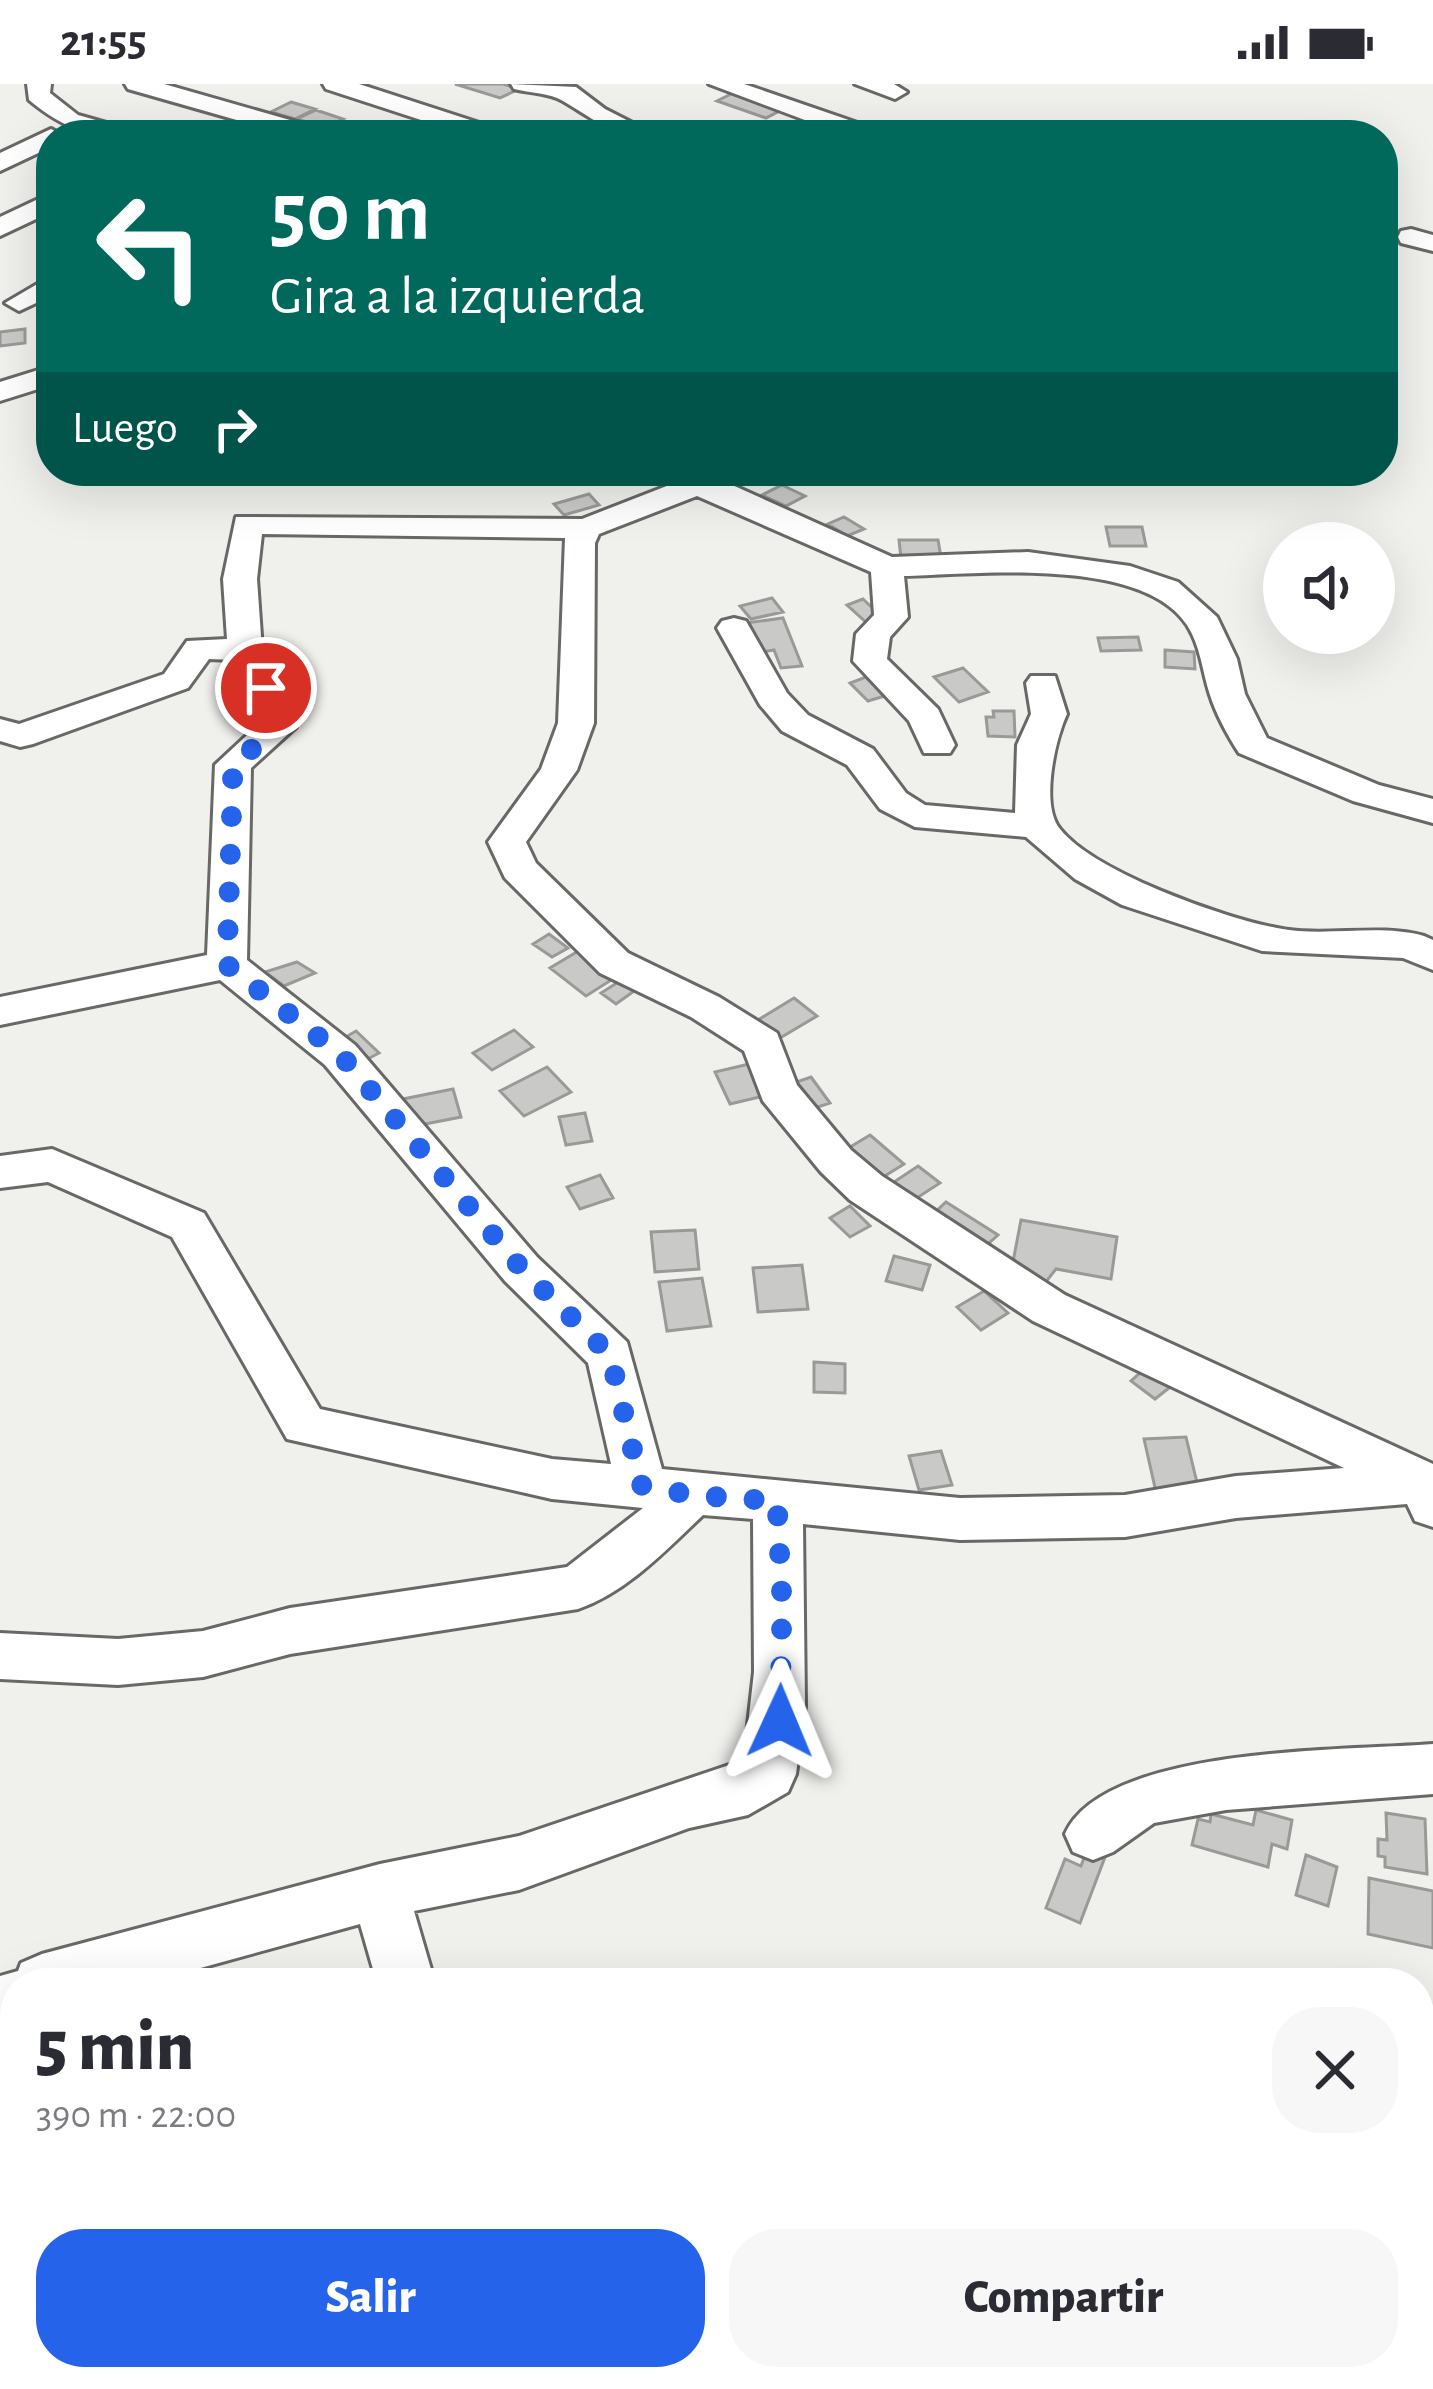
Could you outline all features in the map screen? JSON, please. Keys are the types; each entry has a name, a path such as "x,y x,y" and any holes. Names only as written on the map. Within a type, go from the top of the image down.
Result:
{"street":[{"path":"137,84 263,120"},
{"path":"335,84 429,120"},
{"path":"721,84 825,120"},
{"path":"867,84 895,92"},
{"path":"474,120 556,87 610,120"},
{"path":"27,95 51,120"},
{"path":"0,163 36,144"},
{"path":"0,228 36,209"},
{"path":"19,303 36,293"},
{"path":"0,392 36,379"},
{"path":"227,965 233,765 278,727 266,688 245,650 240,579 247,524 504,531 586,528 674,486"},
{"path":"709,486 886,567 1028,562 1130,577 1166,589 1200,617 1220,659 1227,694 1252,745 1366,793 1433,811"},
{"path":"586,528 579,542 576,723 559,770 507,842 519,869 614,963 705,1006 762,1043 778,1090 824,1147 866,1188 1049,1308 1429,1489"},
{"path":"886,567 891,617 874,634 870,661 926,717 937,745"},
{"path":"734,628 772,698 795,724 860,757 893,801 915,815 1001,826 1039,824"},
{"path":"0,730 20,736 176,681 200,648 245,650"},
{"path":"1043,683 1048,713 1036,746 1034,814 1046,837 1075,859 1136,896 1276,942 1409,946 1433,957"},
{"path":"0,1011 227,965 340,1054 521,1268 610,1355 666,1490"},
{"path":"0,1172 52,1165 188,1225 304,1425 552,1479 960,1519 1125,1516 1236,1497 1429,1489"},
{"path":"0,1656 118,1662 202,1654 290,1631 578,1587 633,1549 666,1490"},
{"path":"98,1968 380,1891 519,1863 689,1802 748,1790 769,1774 780,1701 777,1501"},
{"path":"1093,1834 1142,1800 1226,1785 1433,1769"},
{"path":"380,1891 402,1968"}],"building":[{"path":"455,84 503,84 519,89 500,98"},
{"path":"737,91 787,107 766,118 717,101"},
{"path":"291,102 315,109 295,119 271,112"},
{"path":"316,110 343,119 300,120"},
{"path":"25,329 25,343 0,346 0,332"},
{"path":"784,486 805,496 786,506 762,495"},
{"path":"589,494 599,505 564,515 554,504"},
{"path":"844,517 864,529 847,536 828,524"},
{"path":"1106,527 1142,527 1146,546 1110,546"},
{"path":"899,540 938,540 941,557 901,558"},
{"path":"772,598 783,612 751,619 740,606"},
{"path":"863,599 883,618 867,623 847,605"},
{"path":"783,618 802,666 781,668 774,650 750,654 739,624"},
{"path":"1138,637 1141,650 1101,651 1098,638"},
{"path":"1165,650 1194,652 1195,669 1165,667"},
{"path":"963,668 988,692 959,702 934,677"},
{"path":"866,677 888,695 868,701 850,683"},
{"path":"993,711 1014,711 1015,737 988,736 986,717 994,717"},
{"path":"549,934 568,948 552,957 533,944"},
{"path":"580,950 616,977 586,996 550,968"},
{"path":"297,962 315,973 284,986 265,972"},
{"path":"623,979 637,989 616,1004 601,993"},
{"path":"794,998 817,1016 775,1041 753,1023"},
{"path":"514,1030 533,1047 492,1070 473,1053"},
{"path":"356,1031 379,1053 362,1062 339,1041"},
{"path":"749,1064 764,1096 730,1104 715,1072"},
{"path":"547,1067 571,1092 524,1116 500,1091"},
{"path":"811,1077 830,1103 800,1113 782,1087"},
{"path":"453,1089 461,1117 410,1127 403,1099"},
{"path":"585,1113 592,1141 566,1145 559,1117"},
{"path":"870,1135 904,1164 872,1184 837,1155"},
{"path":"918,1166 940,1183 903,1207 882,1190"},
{"path":"600,1175 613,1198 580,1209 567,1187"},
{"path":"946,1202 998,1235 980,1251 929,1218"},
{"path":"850,1206 870,1226 850,1237 830,1218"},
{"path":"1021,1220 1117,1237 1111,1279 1056,1269 1041,1288 1011,1272"},
{"path":"695,1230 699,1269 655,1272 651,1232"},
{"path":"894,1256 930,1265 922,1290 886,1281"},
{"path":"802,1265 808,1309 758,1312 753,1268"},
{"path":"702,1278 711,1326 667,1331 659,1282"},
{"path":"984,1291 1008,1313 981,1330 957,1307"},
{"path":"814,1362 845,1364 845,1393 814,1392"},
{"path":"1149,1365 1174,1384 1155,1399 1131,1381"},
{"path":"1186,1437 1199,1491 1156,1492 1144,1439"},
{"path":"941,1451 952,1485 919,1490 909,1456"},
{"path":"1256,1810 1292,1820 1287,1849 1272,1844 1268,1867 1192,1845 1198,1819 1210,1822 1211,1814 1253,1825"},
{"path":"1386,1813 1425,1819 1427,1874 1385,1867 1385,1857 1378,1856 1378,1839 1387,1840"},
{"path":"1087,1850 1105,1857 1080,1923 1046,1908 1065,1859 1081,1866"},
{"path":"1306,1855 1337,1867 1328,1906 1296,1895"},
{"path":"1369,1878 1433,1891 1433,1948 1368,1934"}],"route":[{"path":"266,688 278,727 233,765 227,965 340,1054 521,1268 610,1355 641,1485 691,1495 777,1501 782,1601 780,1721"}]}
